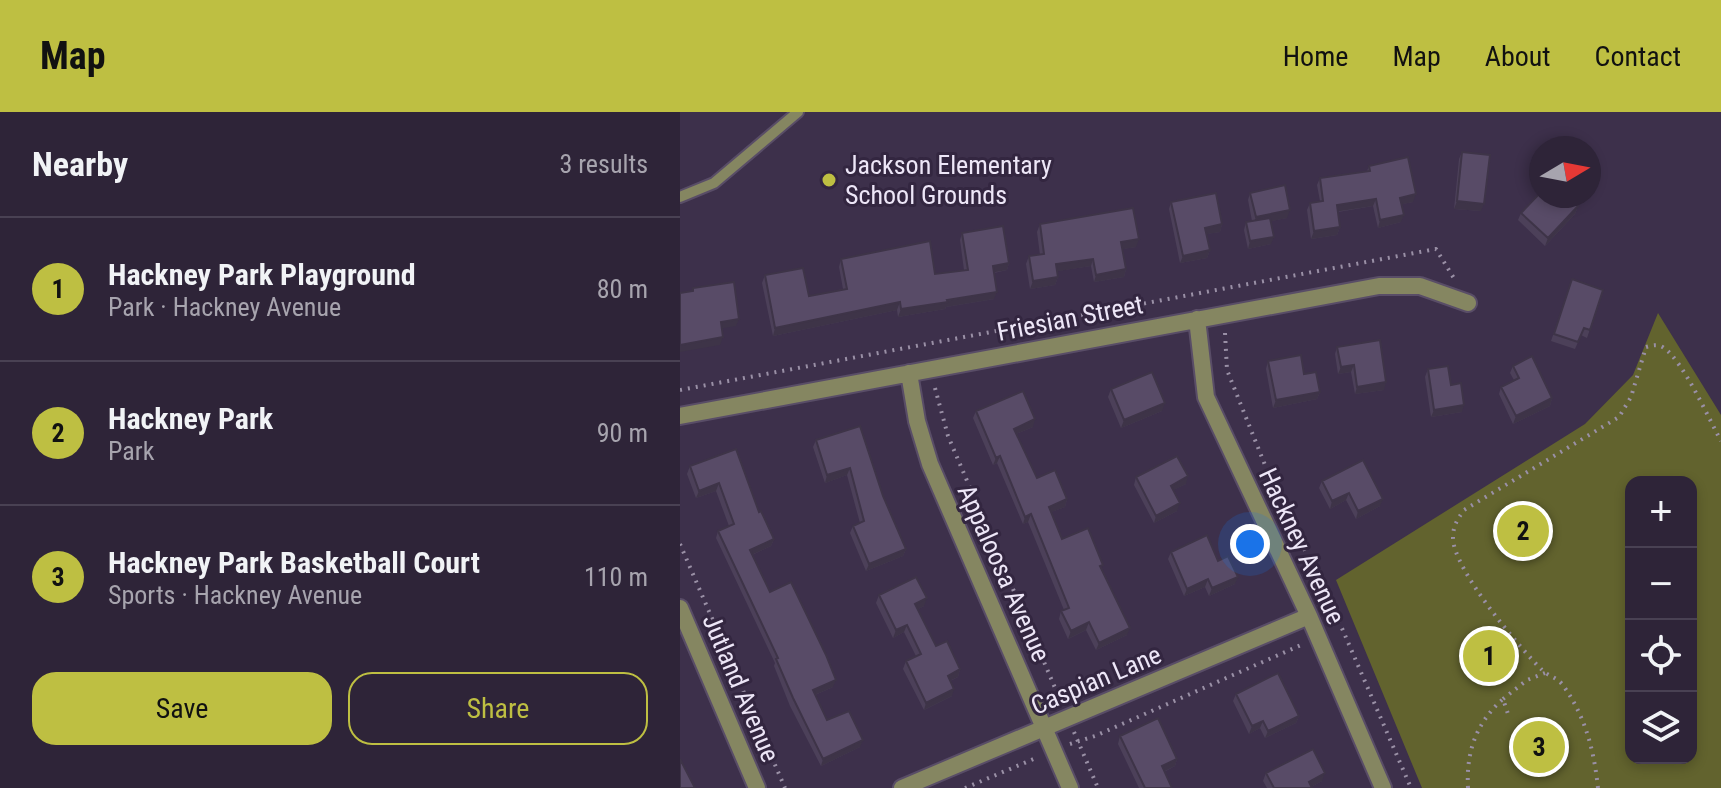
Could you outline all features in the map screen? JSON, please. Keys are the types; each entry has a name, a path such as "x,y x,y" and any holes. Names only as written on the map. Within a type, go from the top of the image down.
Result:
{"street":[{"name":"Friesian Street","path":"680,416 1379,286 1420,286 1468,303"},
{"name":"Hackney Avenue","path":"1197,319 1206,397 1309,616 1383,788"},
{"name":"Appaloosa Avenue","path":"909,373 920,432 930,464 1070,788"},
{"name":"Jutland Avenue","path":"680,608 757,788"},
{"name":"Caspian Lane","path":"902,788 1309,616"}],"lane":[{"path":"680,197 714,183 798,112"}],"path":[{"path":"680,390 1436,249 1468,303"},
{"path":"1212,290 1227,342 1227,370 1269,475 1341,626 1411,788"},
{"path":"1598,788 1591,740 1577,708 1559,680 1545,673 1510,636 1461,564 1452,541 1454,524 1464,510 1619,417 1631,397 1646,347 1654,344 1663,346 1677,361 1721,441"},
{"path":"917,345 937,391 948,436 1098,788"},
{"path":"680,544 785,788"},
{"path":"965,788 1078,740 1095,736 1341,626"},
{"path":"1468,788 1468,761 1476,732 1488,712 1527,680 1545,673"},
{"path":"1503,699 1509,717"}],"shaded area":[{"path":"1658,313 1721,415 1721,788 1422,788 1336,580 1585,424 1633,375"}],"building":[{"path":"1462,152 1490,155 1484,204 1457,201"},
{"path":"1408,157 1416,194 1400,198 1404,215 1380,220 1376,199 1337,205 1340,227 1314,231 1310,203 1323,201 1320,178 1370,171 1369,166"},
{"path":"1285,185 1290,210 1256,217 1250,193"},
{"path":"1216,193 1222,224 1205,228 1210,250 1183,256 1171,202"},
{"path":"1529,205 1529,208 1576,208 1548,238 1521,213"},
{"path":"1133,208 1139,239 1121,242 1126,269 1096,275 1093,259 1056,264 1058,277 1033,281 1029,256 1044,254 1040,224"},
{"path":"1270,218 1274,237 1250,241 1246,222"},
{"path":"1003,226 1009,263 993,266 997,292 901,309 900,302 775,328 765,275 803,268 809,296 847,289 841,259 930,241 935,274 968,270 962,233"},
{"path":"1572,279 1603,290 1590,330 1584,328 1578,342 1554,334"},
{"path":"734,282 739,319 721,322 723,337 680,345 680,293"},
{"path":"1380,340 1386,382 1357,387 1354,365 1341,367 1337,347"},
{"path":"1301,355 1304,374 1316,372 1320,392 1276,400 1268,361"},
{"path":"1532,356 1552,398 1516,416 1501,387 1519,378 1513,366"},
{"path":"1448,366 1451,385 1461,383 1464,405 1434,410 1428,369"},
{"path":"1152,372 1165,403 1124,420 1111,389"},
{"path":"1023,391 1035,419 1014,429 1037,478 1055,470 1067,499 1049,507 1062,539 1088,528 1103,565 1100,566 1130,628 1099,643 1089,622 1071,631 1061,611 1069,608 1031,514 1025,517 1000,456 996,458 976,411"},
{"path":"860,426 883,496 906,549 869,564 853,526 864,521 850,468 827,475 816,440"},
{"path":"736,449 759,512 774,539 750,550 770,592 791,582 826,655 836,680 813,690 827,720 849,711 863,740 823,759 718,531 734,524 719,483 699,491 690,466"},
{"path":"1177,456 1188,476 1171,486 1180,503 1156,516 1136,477"},
{"path":"1363,460 1383,499 1358,511 1349,493 1332,501 1322,481"},
{"path":"1207,535 1218,561 1228,556 1238,577 1212,588 1208,579 1187,589 1171,552"},
{"path":"916,577 927,598 915,604 936,646 947,641 960,669 948,676 954,689 926,703 906,661 921,654 907,625 896,630 879,595"},
{"path":"1278,673 1299,716 1268,731 1263,721 1252,726 1236,694"},
{"path":"1158,718 1177,759 1162,766 1172,788 1145,788 1120,736"},
{"path":"1313,749 1325,773 1309,782 1312,788 1274,788 1266,773"},
{"path":"680,759 695,788 680,788"}],"place":[{"name":"Jackson Elementary School Grounds","path":"829,180"},
{"name":"Hackney Park","path":"1523,531"},
{"name":"Hackney Park Playground","path":"1489,656"},
{"name":"Hackney Park Basketball Court","path":"1539,747"}]}
